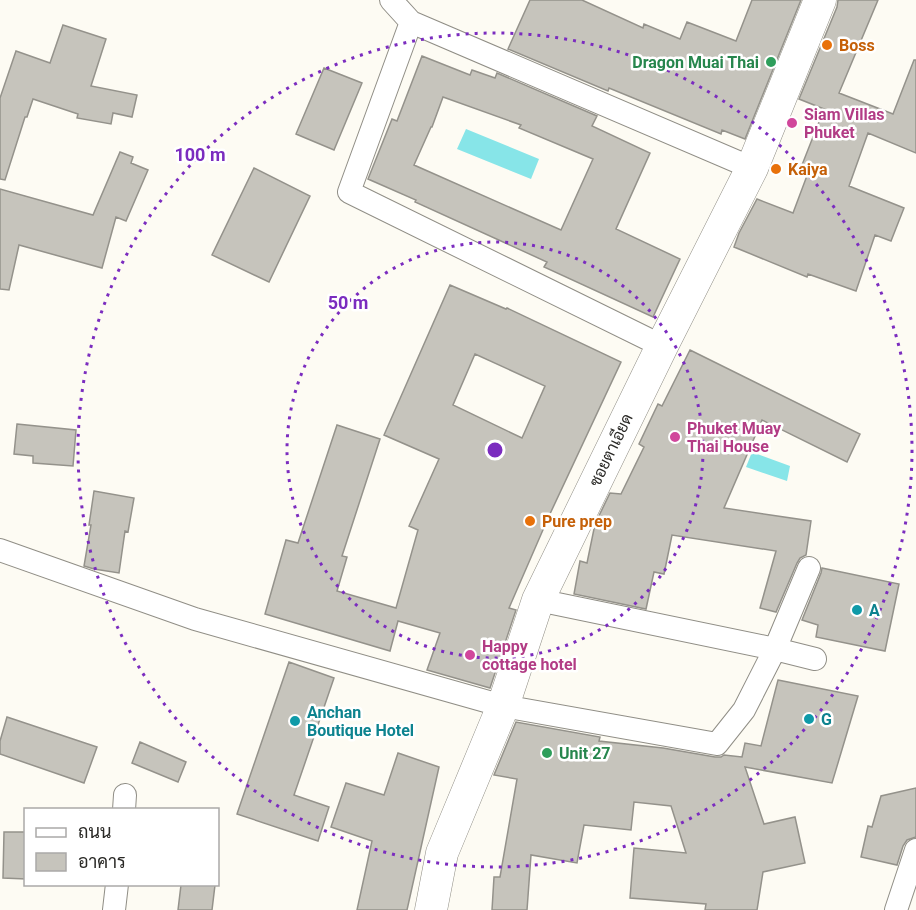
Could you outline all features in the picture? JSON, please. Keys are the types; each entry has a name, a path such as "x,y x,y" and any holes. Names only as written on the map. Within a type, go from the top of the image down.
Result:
{"street":[{"path":"391,0 411,22 752,168"},
{"name":"ซอยตาเอียด","path":"430,910 442,853 503,706 538,600 752,168 820,0"},
{"path":"411,22 349,192 662,346"},
{"path":"0,550 195,619 503,706 717,744 744,710 775,649 809,568"},
{"path":"538,600 815,659"},
{"path":"896,910 916,850"},
{"path":"114,910 117,886"}],"water":[{"path":"466,129 539,159 531,179 457,149"},
{"path":"752,452 790,466 787,481 746,467"}],"building":[{"path":"530,0 582,0 643,28 644,24 680,39 687,22 736,41 752,0 801,0 745,139 722,130 721,134 609,88 608,91 508,49"},
{"path":"838,0 878,0 839,93 893,114 914,60 916,60 916,153 868,133 849,186 904,208 891,241 875,235 856,291 808,274 807,277 734,247 757,199 793,213 808,173 800,170 824,109 799,99"},
{"path":"63,25 106,39 91,86 137,95 132,117 113,113 111,124 77,118 78,114 33,99 5,180 0,179 0,98 16,51 50,63"},
{"path":"422,56 470,75 472,70 495,78 497,73 597,116 592,126 650,153 616,229 680,259 653,317 544,267 547,262 368,179 392,119 397,121","holes":["443,97 521,125 519,128 593,159 561,230 414,165"]},
{"path":"324,68 362,83 334,150 296,134"},
{"path":"120,152 133,157 131,163 148,170 126,221 116,217 102,268 19,245 9,290 0,289 0,189 93,215"},
{"path":"254,168 310,196 269,282 212,255"},
{"path":"450,285 507,308 621,362 509,608 516,610 490,688 427,670 440,633 398,621 390,651 265,614 286,540 298,543 337,425 380,439 342,556 347,557 337,591 396,608 418,530 409,526 439,459 384,435","holes":["475,354 545,386 522,438 453,405"]},
{"path":"690,350 860,434 847,462 762,420 724,508 811,521 806,555 797,563 776,612 760,608 776,551 672,535 664,574 654,572 646,609 574,594 580,561 587,563 595,524 610,493 621,494 644,447 639,444 658,404 662,406"},
{"path":"17,424 76,430 73,466 33,463 33,456 14,454"},
{"path":"94,491 134,498 128,532 125,531 119,573 84,566"},
{"name":"A","path":"822,568 899,584 885,651 816,637 818,625 802,620"},
{"name":"Anchan Boutique Hotel","path":"289,662 334,678 294,795 329,807 318,841 237,814"},
{"path":"778,680 858,696 832,783 745,767 764,824 795,817 805,863 763,872 757,910 705,910 706,904 630,898 634,848 686,853 671,806 634,802 631,830 584,825 577,863 531,855 527,910 492,910 494,877 500,877 517,779 494,775 516,722 600,737 599,741 663,748 715,757 724,755 742,757 745,743 761,746"},
{"path":"7,717 97,747 84,783 0,754 0,741"},
{"path":"140,742 186,762 178,782 132,763"},
{"path":"398,753 439,767 407,910 357,910 372,841 331,827 346,783 384,795"},
{"path":"916,788 916,837 907,840 897,865 861,857 868,826 872,827 881,796"},
{"path":"4,832 24,832 24,879 3,878"},
{"path":"181,886 215,886 212,910 178,910"}],"place":[{"name":"Boss","path":"827,45"},
{"name":"Dragon Muai Thai","path":"771,62"},
{"name":"Siam Villas Phuket","path":"792,123"},
{"name":"Kaiya","path":"776,169"},
{"name":"Phuket Muay Thai House","path":"675,437"},
{"name":"Pure prep","path":"530,521"},
{"name":"A","path":"857,610"},
{"name":"Happy cottage hotel","path":"470,655"},
{"name":"G","path":"809,719"},
{"name":"Anchan Boutique Hotel","path":"295,721"},
{"name":"Unit 27","path":"547,753"}]}
